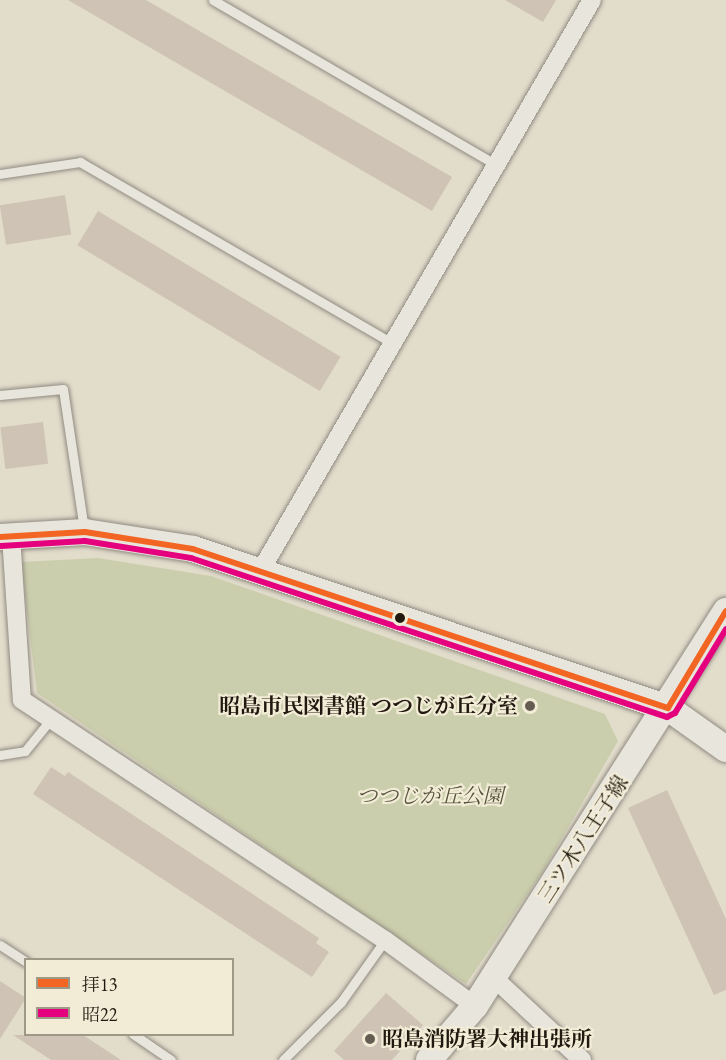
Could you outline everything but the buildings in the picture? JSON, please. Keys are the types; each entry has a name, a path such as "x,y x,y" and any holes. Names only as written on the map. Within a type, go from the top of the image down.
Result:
{"street":[{"path":"261,570 390,342 592,0"},
{"path":"475,1006 386,940 22,700 6,536 85,532 155,541 261,570 668,708 726,749"},
{"name":"三ツ木八王子線","path":"429,1060 475,1006 668,708 726,610"},
{"path":"493,977 582,1060"}],"lane":[{"path":"213,0 495,164"},
{"path":"0,174 80,162 390,342"},
{"path":"0,394 63,389 85,532"},
{"path":"0,755 25,751 51,719"},
{"path":"282,1060 341,1002 386,940"},
{"path":"0,945 24,961"},
{"path":"135,1036 171,1060"}],"green space":[{"name":"つつじが丘公園","path":"98,558 211,576 605,714 618,741 543,871 466,984 37,693 21,562"}],"transit line":[{"name":"拝13","path":"0,537 85,532 193,549 668,708 726,611"},
{"name":"昭22","path":"1,546 85,541 191,558 667,717 675,713 726,629"}],"place":[{"name":"昭島市民図書館 つつじが丘分室","path":"530,706"},
{"name":"昭島消防署大神出張所","path":"370,1039"}]}
